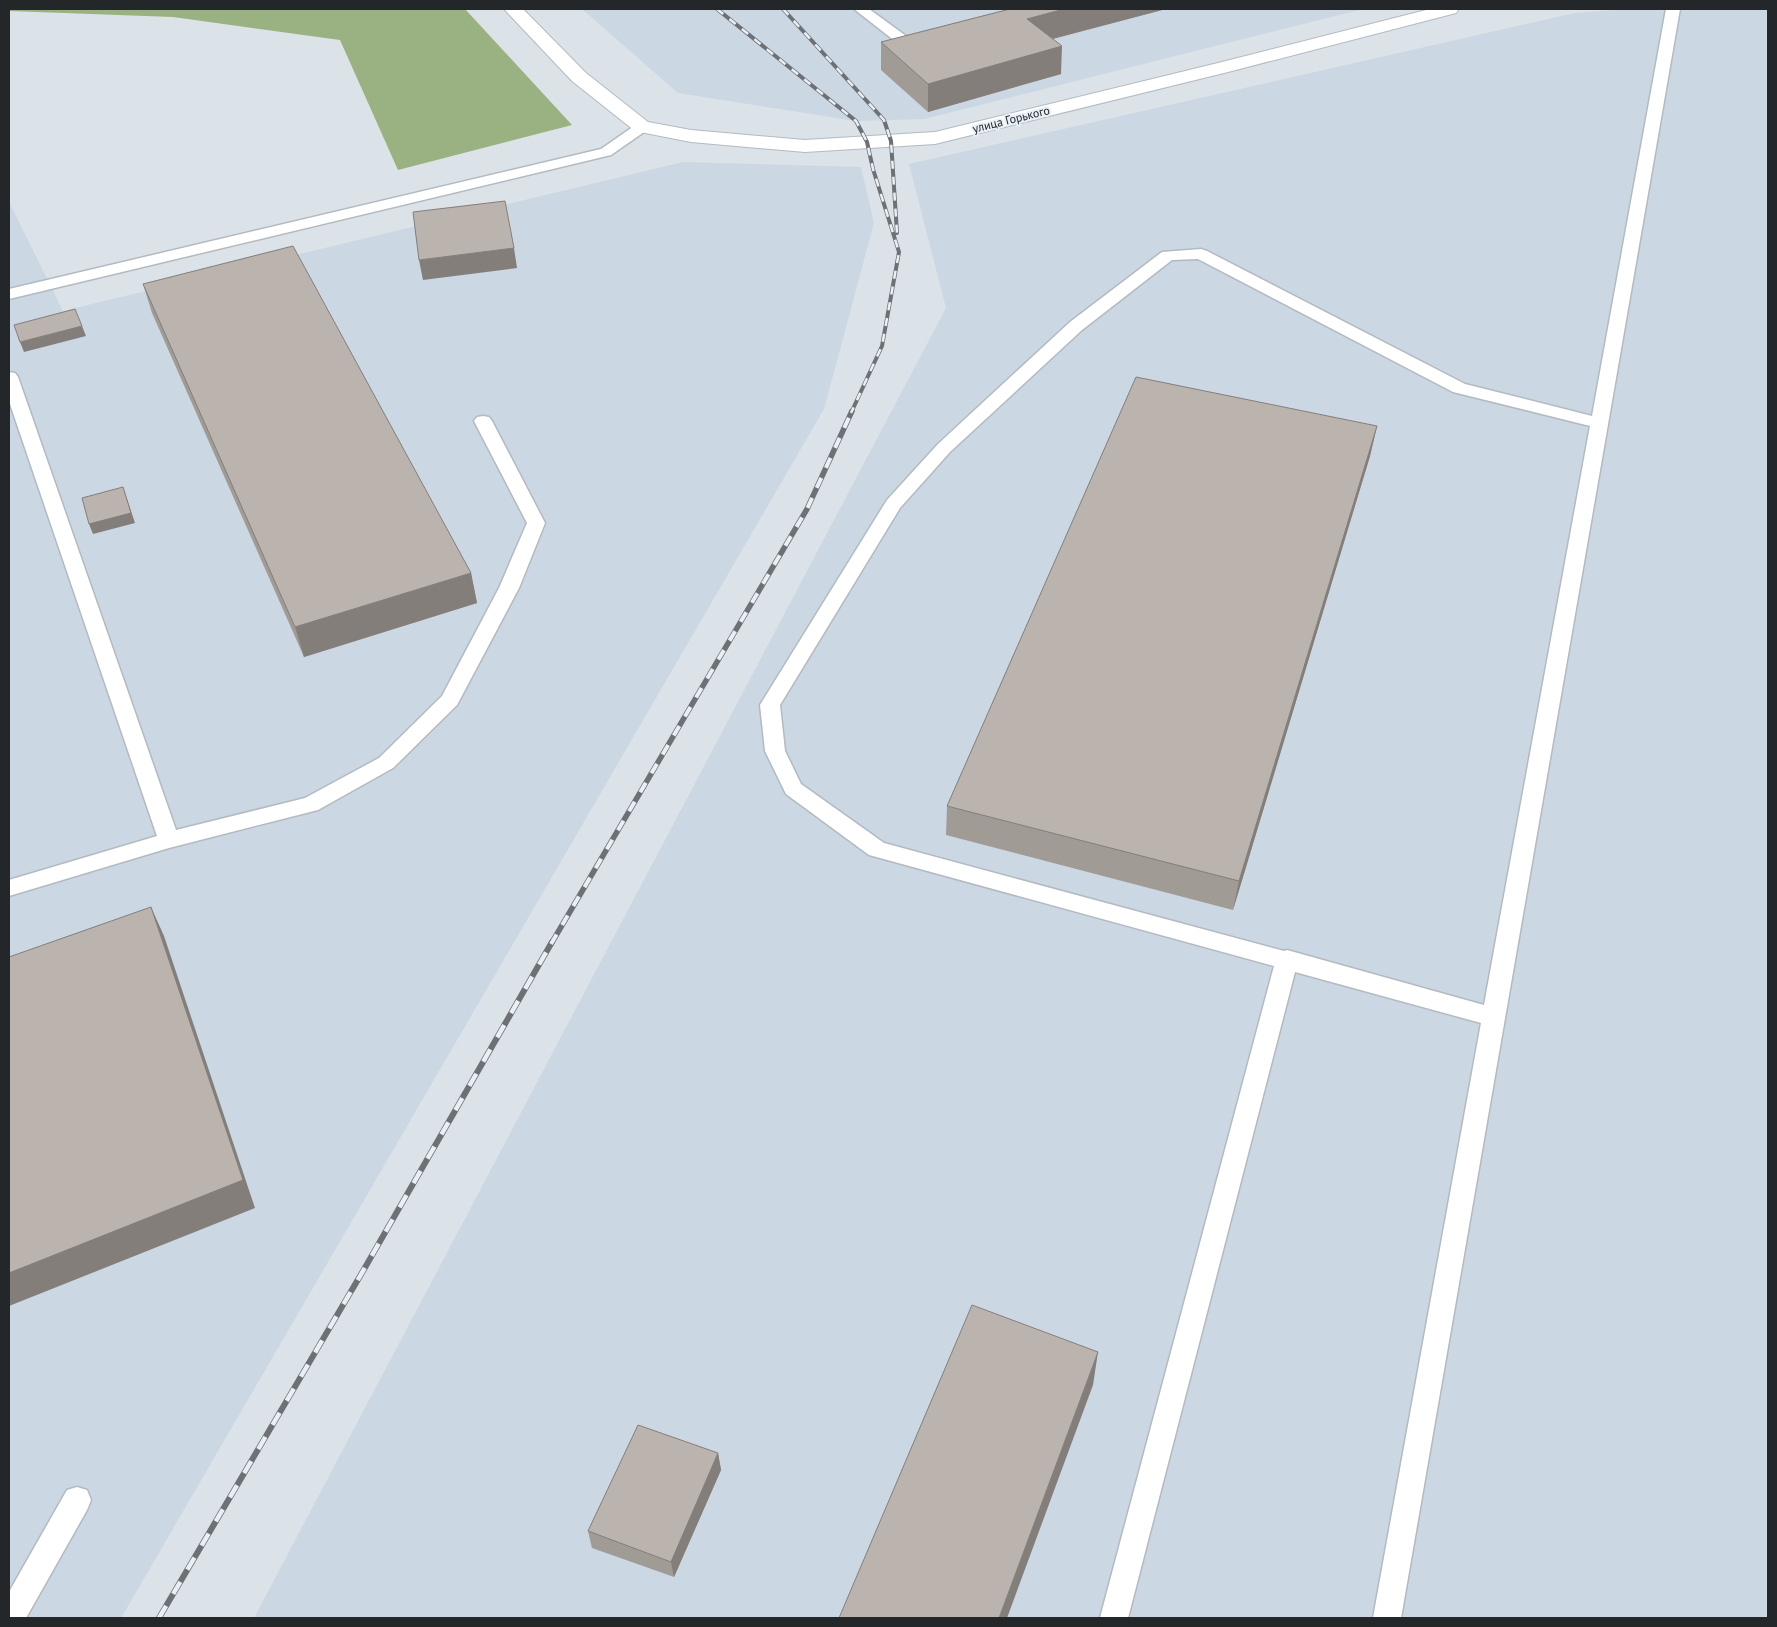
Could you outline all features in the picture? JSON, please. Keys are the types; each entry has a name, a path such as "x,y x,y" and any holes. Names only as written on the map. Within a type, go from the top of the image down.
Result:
{"street":[{"name":"улица Горького","path":"513,9 579,77 642,127 691,136 805,146 934,138 1222,68 1450,9"}],"lane":[{"path":"861,9 914,49 942,42"},
{"path":"1387,1618 1673,9"},
{"path":"9,294 606,152 642,127"},
{"path":"1494,1017 1287,959 877,849 793,789 775,751 770,704 893,504 944,448 1031,366 1076,326 1168,255 1201,254 1459,388 1599,423"},
{"path":"9,377 169,840"},
{"path":"9,888 169,840 311,804 386,763 450,700 509,588 536,524 483,421"},
{"path":"1114,1618 1287,959"},
{"path":"10,1618 77,1500"}],"shaded area":[{"path":"582,9 1363,9 924,119 856,121 678,93"},
{"path":"1627,9 1768,9 1768,1618 254,1618 946,308 909,164 1575,13"},
{"path":"683,162 861,167 874,223 824,409 121,1618 9,1618 9,202 63,311"}],"green space":[{"path":"9,9 465,9 572,125 398,170 340,40 173,17 9,11"}],"building":[{"path":"1010,9 1064,9 1027,19 1062,46 928,84 881,42"},
{"path":"505,201 514,248 419,260 413,212"},
{"path":"293,246 471,573 295,627 143,284"},
{"path":"75,309 82,326 20,342 14,325"},
{"path":"1136,377 1377,426 1239,881 947,806"},
{"path":"123,487 131,513 89,524 82,498"},
{"path":"151,907 243,1180 9,1273 9,957"},
{"path":"972,1305 1098,1352 999,1618 839,1618"},
{"path":"638,1425 718,1453 671,1562 588,1531"}],"railway":[{"path":"717,9 856,121 867,142 873,169 899,252 882,346 851,413"},
{"path":"783,9 884,120 891,141 897,233"},
{"path":"551,944 807,509 852,411"},
{"path":"159,1618 363,1271 552,942"}]}
